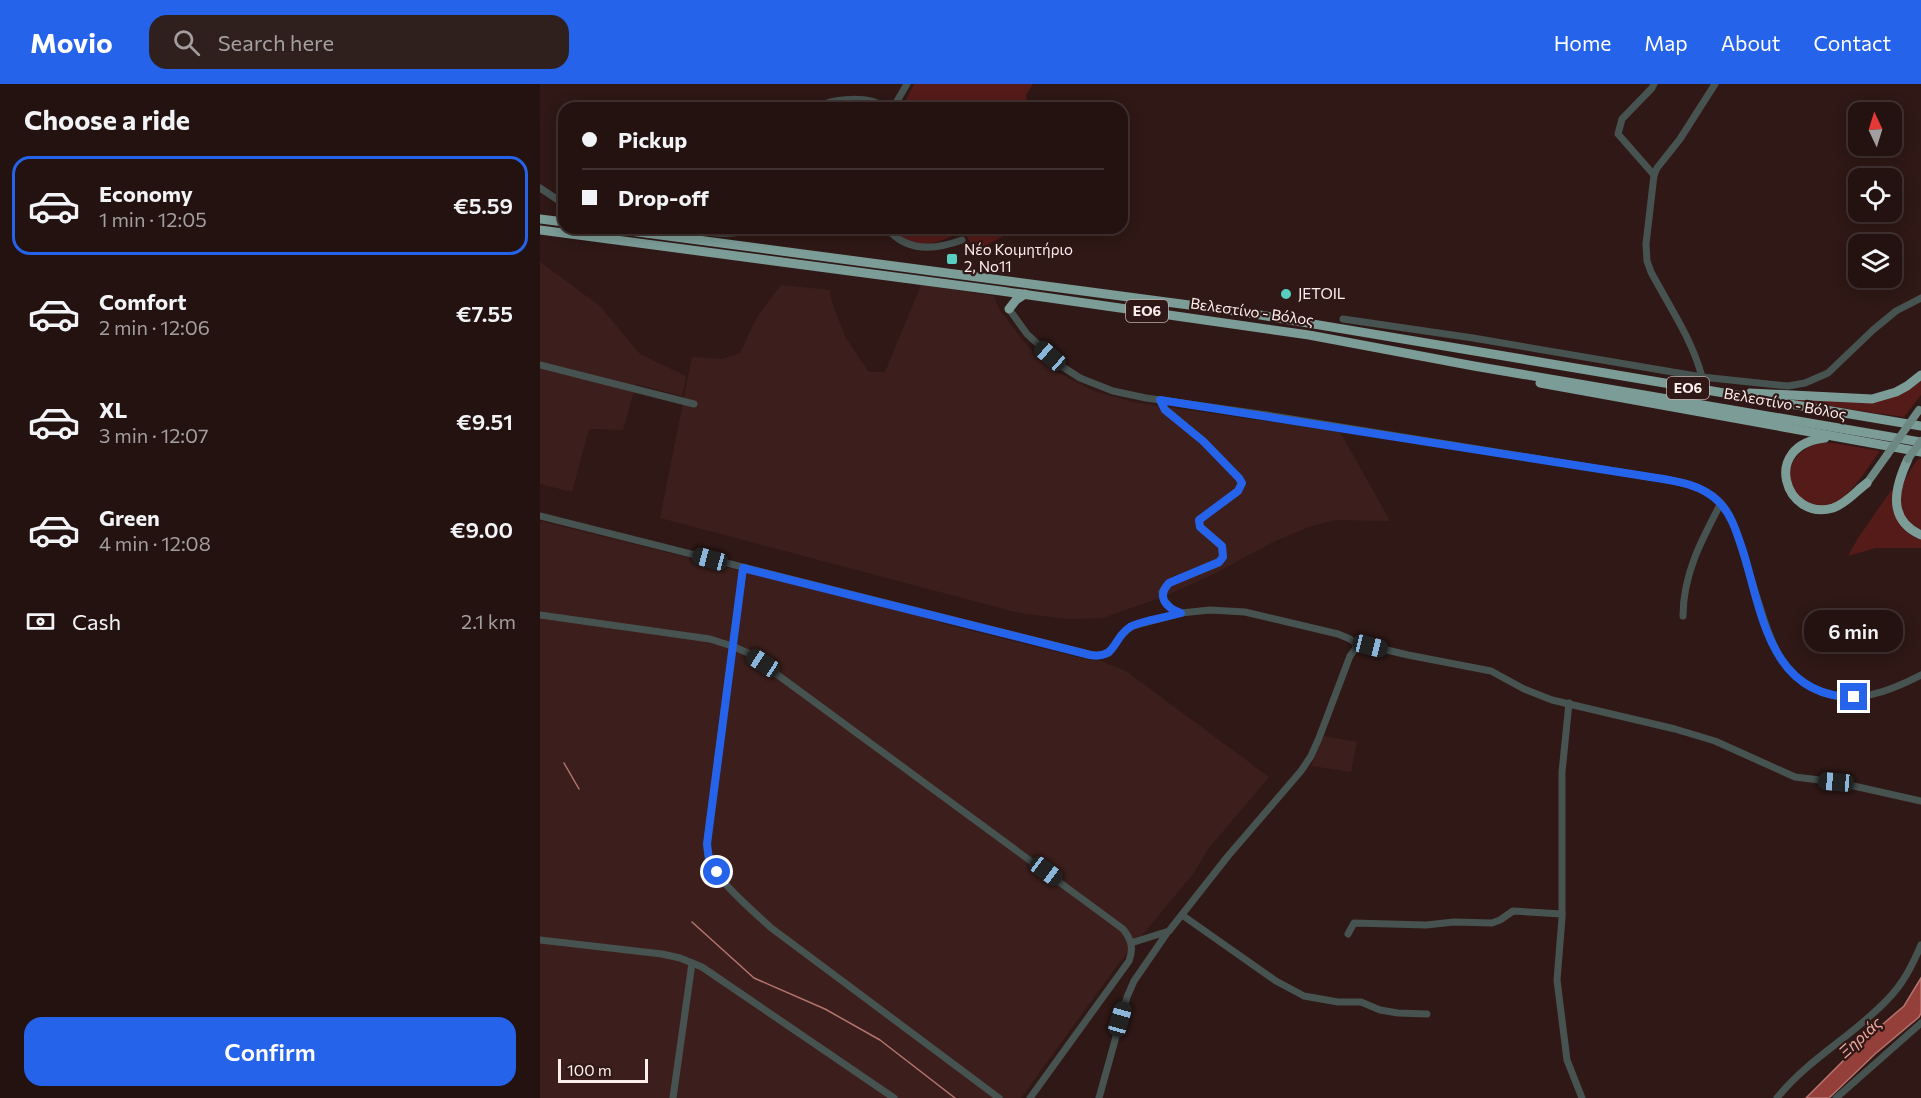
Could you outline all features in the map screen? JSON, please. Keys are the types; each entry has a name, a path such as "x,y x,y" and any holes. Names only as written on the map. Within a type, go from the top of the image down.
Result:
{"highway":[{"path":"540,219 558,221"},
{"name":"Βελεστίνο - Βόλος","path":"540,230 558,232"},
{"name":"Βελεστίνο - Βόλος","path":"570,234 1025,294 1309,335 1474,366 1921,441"},
{"name":"Βελεστίνο - Βόλος","path":"653,234 1230,310 1921,426"},
{"path":"1001,291 1009,309 1025,294"},
{"path":"1474,366 1535,382 1921,452"},
{"path":"1698,390 1872,399 1896,392 1921,375"},
{"path":"1843,438 1810,441 1792,454 1786,472 1789,489 1798,501 1809,507 1825,509 1845,502 1867,483"},
{"path":"1908,459 1898,484 1896,503 1904,523 1921,535"}],"main road":[{"path":"1867,483 1920,409"},
{"path":"1908,459 1921,441"}],"street":[{"path":"896,102 907,84"},
{"path":"1654,84 1622,119 1618,134 1654,175"},
{"path":"1702,377 1691,345 1651,272 1647,261 1647,233 1654,175 1657,168 1680,139 1715,84"},
{"path":"827,102 845,99 865,102"},
{"path":"540,188 558,200"},
{"path":"892,234 897,239 912,246 942,246 962,240"},
{"path":"1343,319 1702,377 1788,386 1805,383 1827,373 1896,311 1921,298"},
{"path":"1009,309 1038,346 1063,367 1080,378 1113,391 1679,482 1696,487 1721,503 1735,526 1773,647 1792,675 1820,691 1845,697 1881,693 1921,675"},
{"path":"1393,337 1395,326"},
{"path":"540,365 694,404"},
{"path":"1160,400 1165,410 1203,441 1242,483 1238,491 1199,520 1200,527 1222,546 1223,557 1219,562 1169,583 1162,592 1164,600 1172,609 1181,613"},
{"path":"1683,616 1690,565 1721,503"},
{"path":"540,516 1097,656 1109,653 1132,626 1181,613 1210,610 1245,612 1338,634 1358,645 1491,671 1531,693 1715,741 1795,777 1836,782 1921,801"},
{"path":"743,568 707,844 712,866 770,927 999,1098"},
{"path":"540,615 688,635 732,646 763,663 1126,932 1131,943 1131,954 1127,964 1030,1098"},
{"path":"1099,1098 1127,996 1134,981 1167,933 1307,762 1324,727 1350,656 1358,645"},
{"path":"1569,704 1562,772 1562,914 1557,980 1568,1065 1582,1098"},
{"path":"1348,934 1354,922 1426,925 1454,922 1492,923 1513,911 1562,914"},
{"path":"1182,915 1276,981 1304,996 1338,1002 1361,1002 1380,1010 1398,1013 1427,1014"},
{"path":"1131,943 1167,933"},
{"path":"540,940 652,952 692,963 717,976 894,1098"},
{"path":"1777,1098 1806,1068 1888,999 1909,972 1921,945"},
{"path":"673,1098 692,963"},
{"path":"1836,1098 1921,1023"}],"shaded area":[{"path":"914,84 1033,84 1026,95 1027,102 905,102"},
{"path":"897,234 956,234 926,244 908,241"},
{"path":"965,234 1008,234 975,251"},
{"path":"540,262 600,306 640,354 686,376 682,396 636,384 623,430 589,429 572,492 540,484"},
{"path":"781,285 830,290 832,303 846,338 869,372 885,372 921,285 994,296 999,309 1024,342 1053,370 1094,391 1133,402 1339,432 1390,521 1335,520 1309,527 1273,542 1214,574 1165,596 1103,618 1068,619 1019,613 660,518 692,357 722,359 740,353 757,317"},
{"path":"1921,380 1921,395 1904,417 1791,401 1789,398 1856,402"},
{"path":"1821,443 1880,451 1847,494 1834,503 1822,506 1802,499 1791,480 1791,470 1795,459 1804,450"},
{"path":"1919,458 1921,459 1921,531 1910,524 1900,506 1902,487"},
{"path":"1892,489 1894,513 1921,538 1921,548 1876,548 1848,556 1858,538"},
{"path":"540,521 907,612 948,625 1101,661 1126,671 1269,777 1209,848 1193,874 1119,963 1021,1098 540,1098"},
{"path":"1324,736 1357,742 1351,772 1311,766"},
{"path":"1921,978 1919,1017 1875,1054 1829,1098 1806,1098 1862,1042 1904,1006"}],"waterway":[{"path":"564,763 579,789"},
{"path":"692,922 754,978 825,1009 880,1040 955,1098"}],"place":[{"name":"Νέο Κοιμητήριο 2, Νο11","path":"952,259"},
{"name":"JETOIL","path":"1286,294"}],"route":[{"path":"717,872 709,859 707,844 743,568 1090,655 1104,656 1132,626 1181,613 1172,609 1164,600 1162,592 1169,583 1219,562 1223,557 1222,546 1200,527 1199,520 1238,491 1242,483 1203,441 1165,410 1160,400 1638,475 1696,487 1721,503 1735,526 1764,623 1773,647 1788,671 1797,679 1827,694 1854,697"}],"water label":[{"name":"Ξηριάς","path":"1860,1037"}]}
